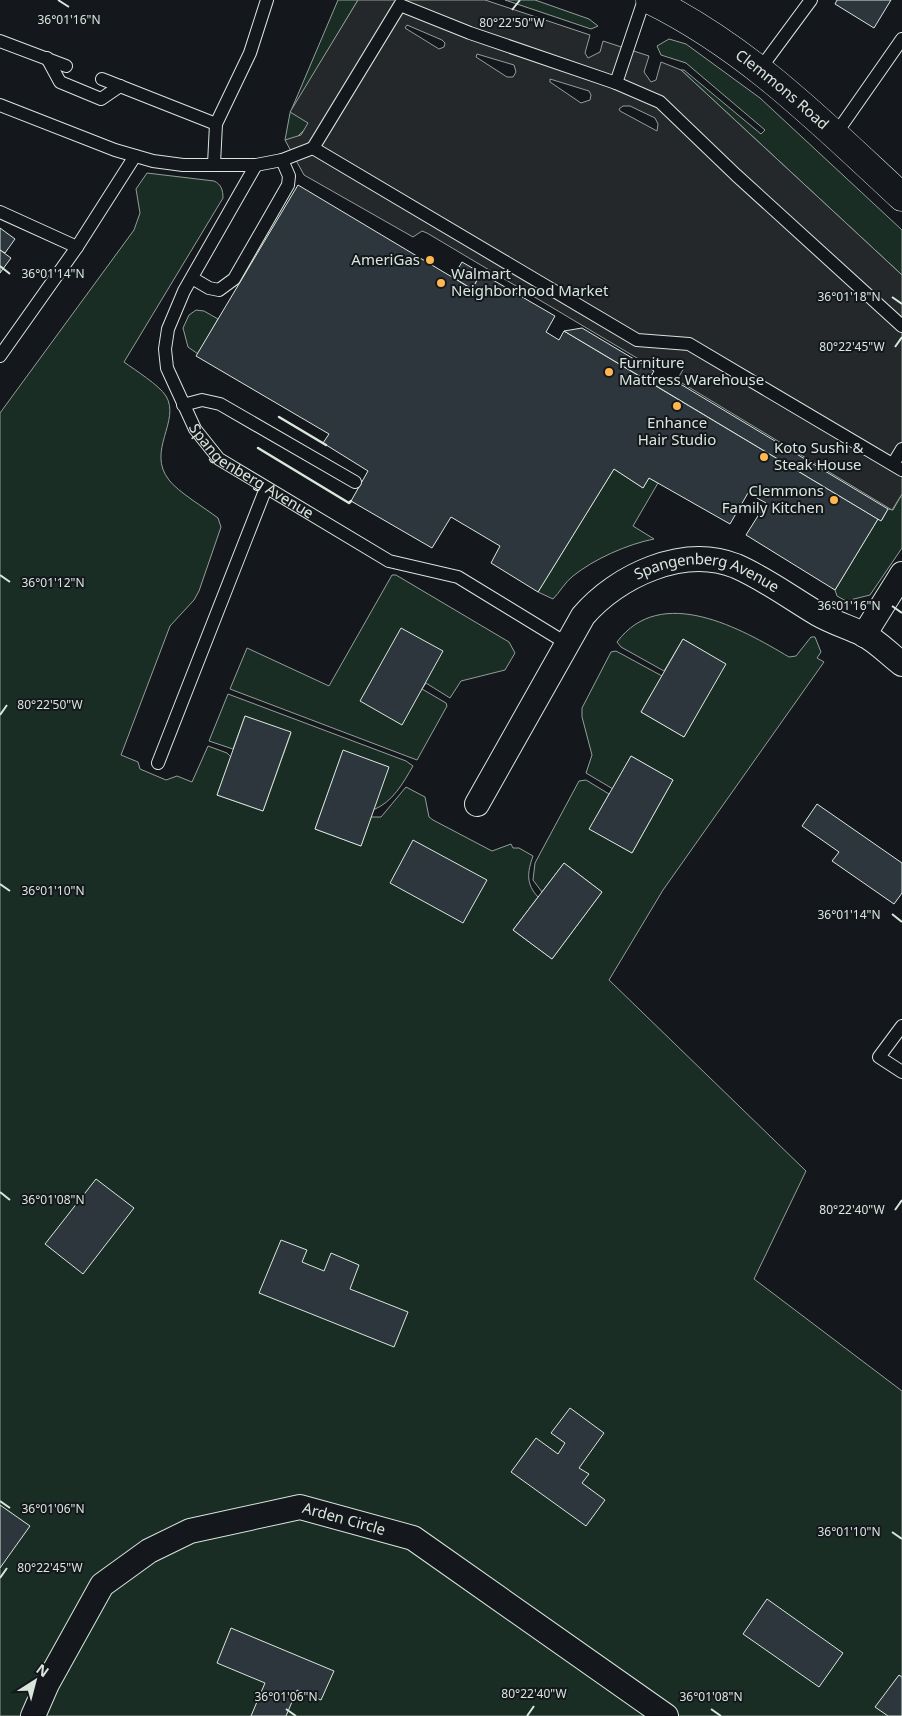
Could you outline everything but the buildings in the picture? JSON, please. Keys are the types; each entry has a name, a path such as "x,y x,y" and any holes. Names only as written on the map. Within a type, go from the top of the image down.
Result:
{"main road":[{"name":"Clemmons Road","path":"650,0 704,29 760,69 902,197"}],"street":[{"name":"Spangenberg Avenue","path":"477,804 566,643 583,616 596,601 626,580 661,566 698,560 717,561 736,566 826,619 864,635 902,664"},
{"path":"864,635 902,574"},
{"name":"Arden Circle","path":"33,1716 47,1684 102,1585 149,1551 190,1531 300,1507 413,1538 666,1716"}],"lane":[{"path":"214,164 216,124 250,53 268,0"},
{"path":"616,82 644,0"},
{"path":"760,69 811,0"},
{"path":"0,104 135,156 183,165 256,165 282,160 313,148 400,5 470,33 616,82 660,102 736,176 902,326"},
{"path":"835,135 902,39"},
{"path":"0,41 66,66"},
{"path":"46,58 60,82 101,99 120,86"},
{"path":"102,79 216,124"},
{"path":"313,148 638,340 689,344 897,467 902,448"},
{"path":"0,356 78,247 135,156"},
{"path":"192,278 209,288 219,290 234,279 288,185 289,176 282,160"},
{"name":"Spangenberg Avenue","path":"256,165 192,278 174,313 168,330 165,349 168,368 195,429 219,459 389,560 458,576 566,643"},
{"path":"0,212 78,247"},
{"path":"183,404 202,400 220,404 355,482"},
{"path":"158,763 266,488"},
{"path":"902,1026 879,1057 902,1072"}],"green space":[{"path":"338,0 358,0 291,112 308,122 308,126 296,138 285,140 290,113"},
{"path":"505,0 535,0 589,19 598,26 591,29"},
{"path":"669,39 686,44 760,98 902,230 902,275 681,70 684,70 761,134 765,130 686,63 661,55 657,46"},
{"path":"147,173 214,181 223,192 223,198 124,362 153,383 166,396 170,416 161,458 163,469 169,480 185,495 218,518 221,527 199,591 194,600 170,626 121,755 138,762 140,769 166,780 177,776 192,782 208,746 227,753 231,757 217,795 263,811 291,733 245,716 233,749 209,741 228,694 406,761 413,766 401,785 392,797 373,810 388,767 343,751 315,829 361,846 371,817 381,817 406,787 425,797 429,817 433,820 492,851 511,844 513,848 519,848 533,856 529,878 531,888 538,897 513,930 552,959 602,892 564,863 542,892 533,880 535,863 579,781 586,780 609,794 590,829 632,853 673,780 631,756 613,789 586,773 592,755 582,717 582,708 611,652 616,651 662,676 641,712 684,737 725,664 683,639 664,671 621,647 617,642 635,625 656,616 678,613 726,624 789,657 796,656 811,637 815,637 821,652 817,658 824,662 663,890 609,980 806,1171 754,1279 902,1391 902,1716 0,1716 0,413 134,230 140,213 136,189"},
{"path":"196,310 204,311 218,319 198,354 188,347 183,328 189,315"},
{"path":"614,469 643,488 649,478 658,483 633,526 654,539 622,548 601,558 570,578 553,599 538,592"},
{"path":"902,494 902,548 870,595 846,601 837,596 835,590 878,519 882,520 888,509 893,510"},
{"path":"392,575 396,575 509,642 515,653 505,670 461,681 450,698 426,683 422,689 446,703 447,706 417,760 230,689 247,648 329,686"}],"shaded area":[{"path":"358,0 485,0 590,35 585,53 588,58 600,52 603,41 649,56 644,72 651,82 656,80 661,62 681,70 902,275 902,494 892,510 677,380 685,366 642,361 427,233 422,231 413,237 304,175 285,140 301,135 308,123 290,112","holes":["407,25 442,40 445,43 444,47 439,49 405,28","477,54 514,65 516,72 513,77 507,77 476,57","550,79 589,91 591,95 590,100 581,103 550,82","623,106 630,106 655,118 658,124 657,131 619,109"]}],"fence":[{"path":"279,417 323,443"},
{"path":"258,448 349,503 351,501"}],"wall":[{"path":"279,417 326,445"},
{"path":"258,448 349,503 351,501"}],"place":[{"name":"AmeriGas","path":"430,260"},
{"name":"Walmart Neighborhood Market","path":"441,283"},
{"name":"Furniture Mattress Warehouse","path":"609,372"},
{"name":"Enhance Hair Studio","path":"677,406"},
{"name":"Koto Sushi & Steak House","path":"764,457"},
{"name":"Clemmons Family Kitchen","path":"834,500"}]}
